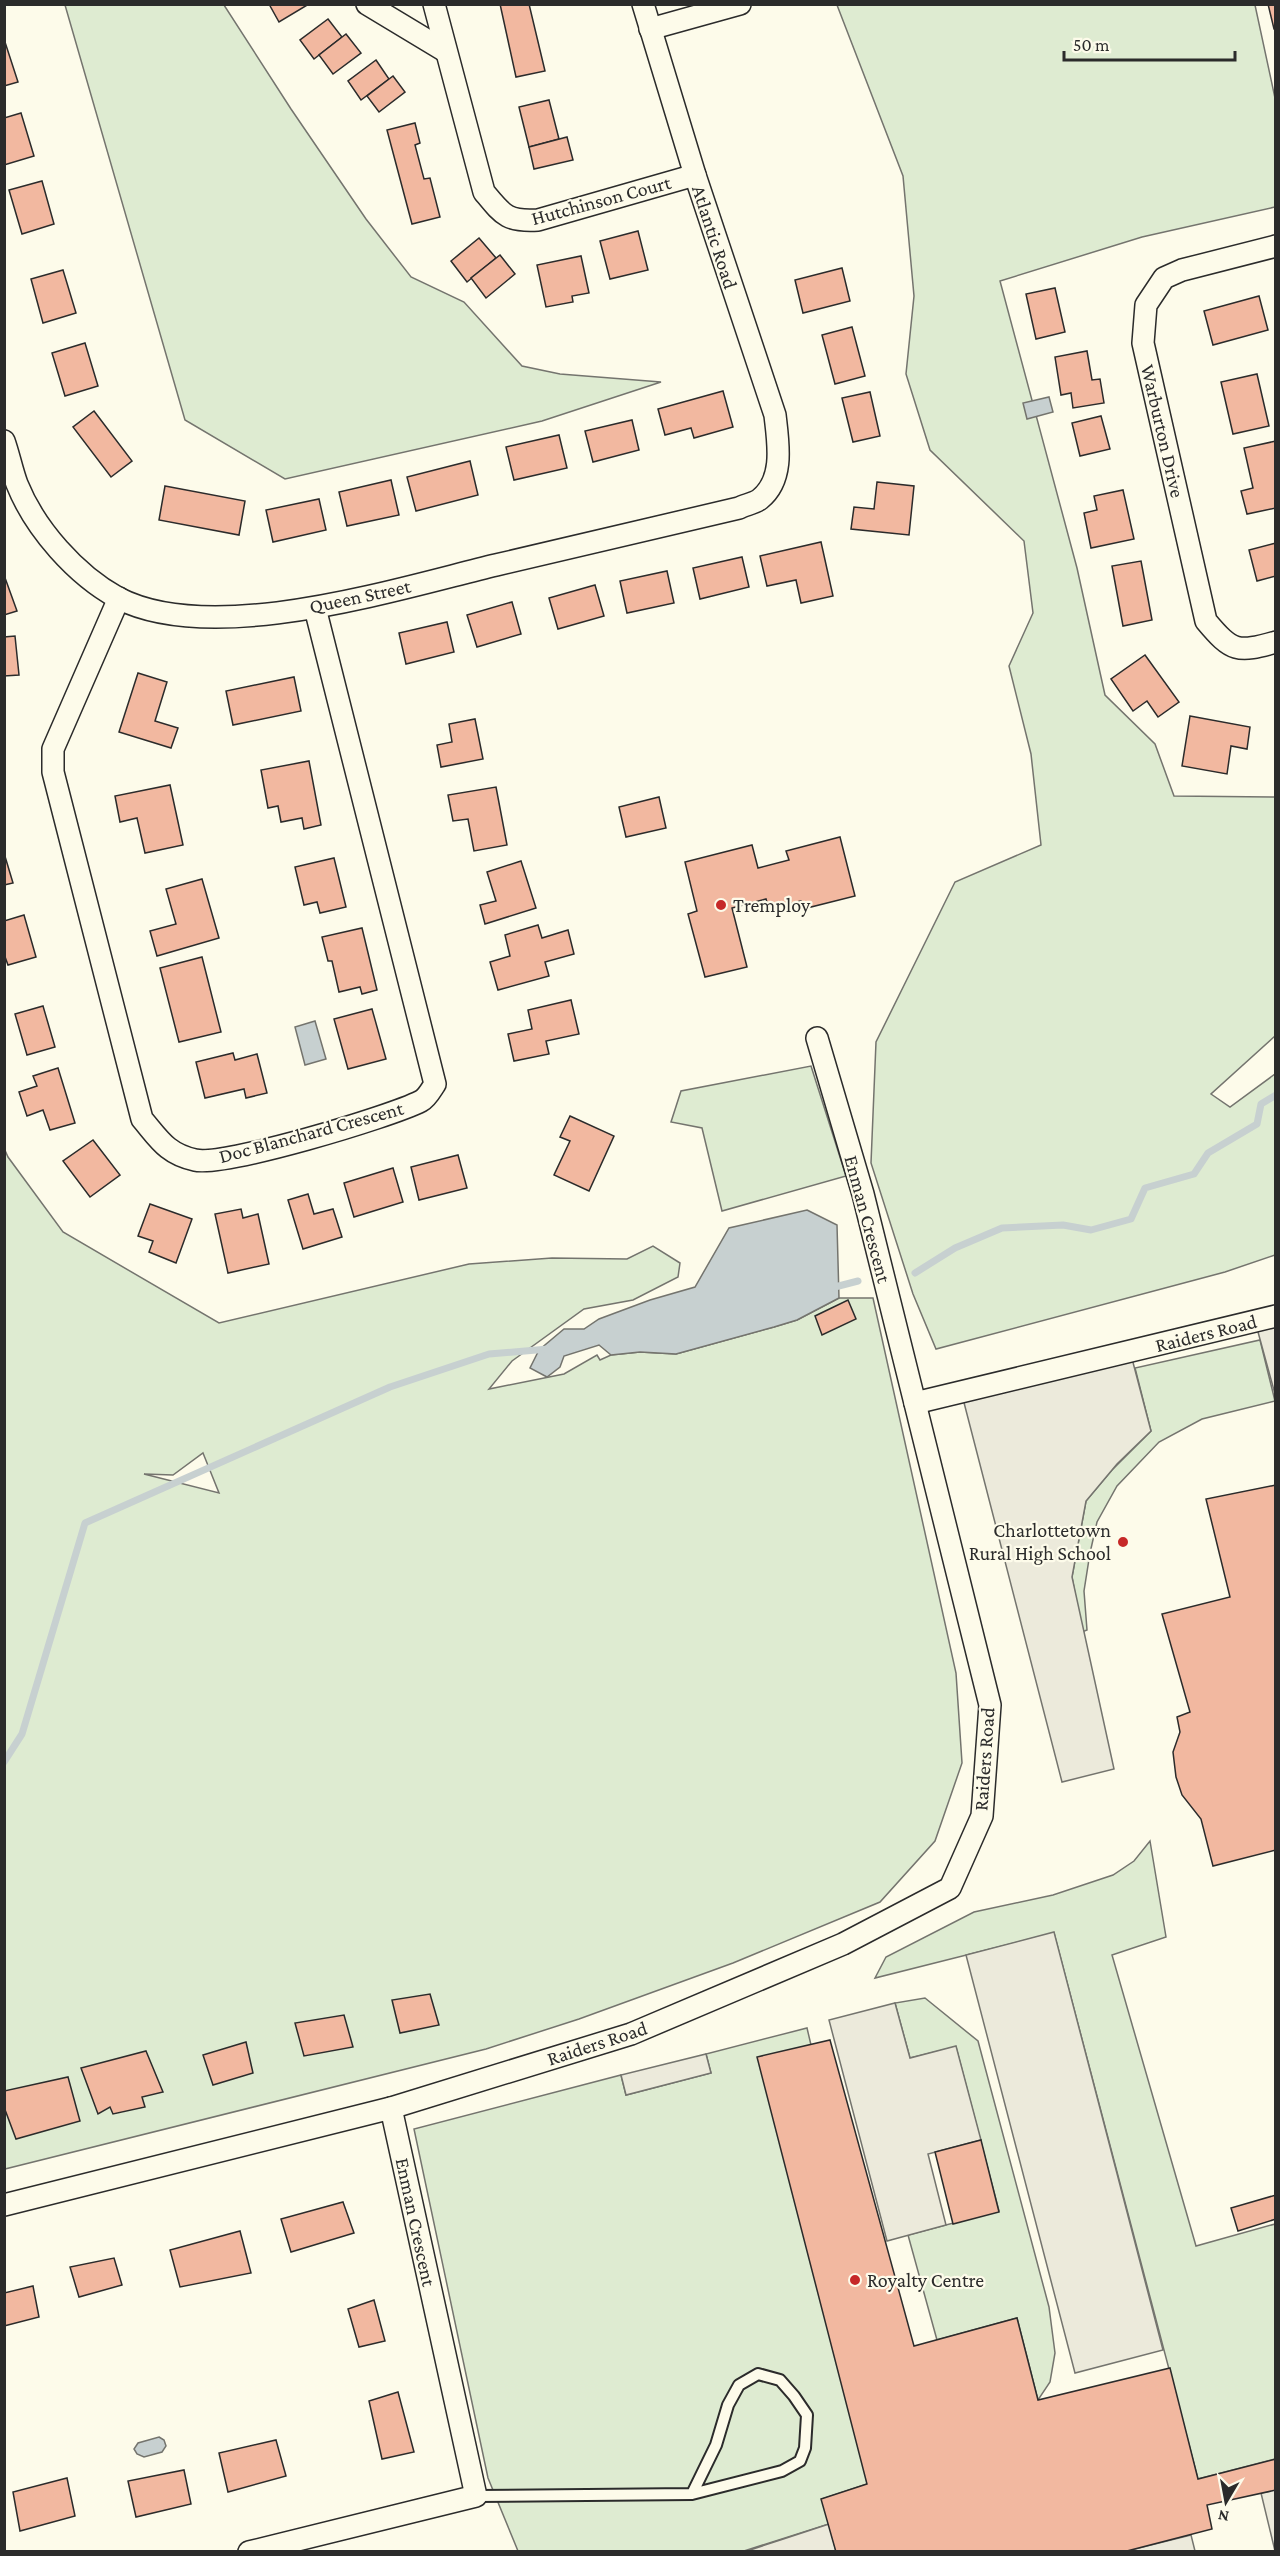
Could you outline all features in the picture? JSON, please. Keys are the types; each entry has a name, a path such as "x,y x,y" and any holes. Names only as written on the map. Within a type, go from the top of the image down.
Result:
{"street":[{"path":"367,4 445,51"},
{"name":"Hutchinson Court","path":"434,4 484,192 500,211 518,221 538,220 695,175"},
{"name":"Atlantic Road","path":"643,4 695,175 775,415 778,444 777,470"},
{"path":"650,29 740,4"},
{"name":"Warburton Drive","path":"1275,246 1182,270 1164,278 1146,305 1143,343 1206,621 1224,642 1246,650 1275,642"},
{"name":"Queen Street","path":"4,441 17,485 38,524 87,577 119,598 155,610 205,618 315,608 739,508 760,500 772,485 777,470"},
{"name":"Doc Blanchard Crescent","path":"119,598 53,749 53,772 142,1119 169,1151 196,1161 228,1159 382,1117 424,1100 435,1084 315,608"},
{"name":"Enman Crescent","path":"817,1038 863,1194 915,1402"},
{"name":"Raiders Road","path":"391,2108 632,2034 843,1944 950,1888 982,1816 990,1705 915,1402 1275,1316"},
{"path":"4,2205 391,2108"},
{"name":"Enman Crescent","path":"391,2108 476,2496"},
{"path":"249,2552 476,2496"}],"lane":[{"path":"476,2496 692,2494 782,2471 800,2461 805,2448 807,2415 780,2380 758,2374 739,2385 728,2405 716,2445 692,2494"}],"green space":[{"path":"65,5 224,5 366,219 411,277 464,302 522,366 560,374 661,382 542,421 285,479 185,420"},
{"path":"837,5 1255,5 1275,98 1275,207 1142,237 1000,281 1077,568 1105,695 1155,744 1174,796 1275,797 1275,1036 1211,1094 1230,1107 1275,1074 1275,1255 1225,1272 936,1349 913,1294 871,1163 876,1042 955,882 1041,845 1031,754 1009,666 1033,613 1024,541 930,450 906,374 914,296 903,176"},
{"path":"811,1066 846,1176 722,1211 702,1128 671,1122 681,1091"},
{"path":"4,1148 8,1157 63,1232 219,1323 469,1264 552,1258 627,1259 653,1246 680,1263 678,1277 633,1300 584,1309 512,1361 489,1389 564,1374 597,1355 600,1360 611,1355 640,1352 676,1354 797,1320 839,1298 873,1298 956,1673 962,1763 935,1841 880,1902 733,1963 579,2019 486,2049 5,2169","holes":["203,1453 219,1493 144,1474 173,1475"]},
{"path":"1260,1340 1275,1401 1202,1419 1159,1442 1117,1486 1097,1522 1084,1591 1087,1630 1082,1632 1072,1577 1086,1501 1112,1470 1151,1431 1135,1368"},
{"path":"1150,1841 1166,1937 1112,1955 1196,2246 1275,2224 1275,2459 1198,2479 1054,1933 875,1978 886,1957 974,1912 1053,1895 1113,1875 1134,1861"},
{"path":"925,1998 978,2041 1049,2307 1055,2353 1050,2382 1038,2400 1017,2318 937,2340 908,2235 999,2211 956,2047 910,2058 895,2003"},
{"path":"807,2028 867,2484 822,2499 829,2524 744,2551 518,2551 488,2478 414,2129 621,2075 626,2095 711,2073 706,2054"}],"shaded area":[{"path":"1049,397 1053,412 1027,419 1023,403"},
{"path":"315,1021 326,1059 305,1065 295,1027"},
{"path":"807,1210 837,1225 839,1298 797,1320 676,1354 640,1352 611,1355 599,1345 564,1356 560,1367 547,1377 530,1368 539,1350 564,1329 584,1329 599,1319 650,1300 695,1287 729,1228"},
{"path":"1275,1316 1275,1394 1255,1321"},
{"path":"1130,1351 1151,1431 1117,1464 1086,1501 1072,1577 1114,1769 1062,1782 961,1391"},
{"path":"1054,1932 1163,2350 1075,2373 966,1955"},
{"path":"895,2003 910,2058 956,2046 981,2140 928,2154 946,2225 887,2241 829,2020"},
{"path":"706,2054 711,2073 626,2095 621,2075"},
{"path":"159,2437 164,2440 166,2446 162,2452 144,2457 137,2454 134,2449 138,2443"},
{"path":"1275,2490 1275,2551 1261,2493"},
{"path":"829,2524 836,2551 744,2552"},
{"path":"1191,2535 1195,2551 1123,2552"}],"building":[{"path":"269,4 309,4 279,22"},
{"path":"500,4 529,4 545,71 516,77"},
{"path":"1268,4 1276,4 1276,29 1274,29"},
{"path":"328,19 342,37 314,59 300,40"},
{"path":"346,34 361,53 333,74 319,55"},
{"path":"4,39 18,82 4,86"},
{"path":"376,60 389,79 361,100 348,81"},
{"path":"393,76 405,92 379,112 367,96"},
{"path":"549,100 559,139 529,147 519,107"},
{"path":"21,113 34,156 4,165 4,118"},
{"path":"415,123 420,143 415,145 424,179 430,178 440,217 412,224 387,130"},
{"path":"567,137 573,160 534,169 529,147"},
{"path":"42,181 54,224 22,234 9,190"},
{"path":"638,231 648,270 610,279 600,241"},
{"path":"479,238 496,258 467,282 451,261"},
{"path":"500,255 515,274 486,298 471,278"},
{"path":"581,256 589,293 572,296 573,302 546,307 537,265"},
{"path":"842,268 850,301 803,313 795,280"},
{"path":"63,270 76,313 43,323 31,279"},
{"path":"1055,288 1065,332 1036,339 1026,294"},
{"path":"1259,296 1268,330 1213,345 1204,311"},
{"path":"852,327 865,376 835,384 822,335"},
{"path":"85,343 98,386 65,396 52,353"},
{"path":"1087,351 1092,380 1100,379 1104,403 1073,408 1071,393 1061,395 1055,357"},
{"path":"1257,374 1269,426 1233,434 1221,382"},
{"path":"723,391 733,427 694,438 691,428 665,435 658,409"},
{"path":"870,392 880,436 853,442 842,398"},
{"path":"94,411 132,461 111,477 73,427"},
{"path":"1101,416 1110,449 1080,456 1072,423"},
{"path":"632,420 639,450 593,462 585,431"},
{"path":"559,435 567,468 514,480 506,447"},
{"path":"1276,441 1276,508 1247,514 1241,491 1253,488 1244,448"},
{"path":"470,461 478,495 416,511 407,477"},
{"path":"391,480 399,515 347,526 339,492"},
{"path":"877,482 914,486 909,535 851,529 854,507 874,509"},
{"path":"165,486 245,501 239,535 159,520"},
{"path":"1123,490 1134,539 1091,548 1084,513 1097,510 1094,496"},
{"path":"319,499 326,530 273,542 266,510"},
{"path":"821,542 833,596 801,603 796,580 767,586 760,556"},
{"path":"1276,543 1276,576 1257,581 1249,550"},
{"path":"742,557 749,587 700,599 693,568"},
{"path":"1141,561 1152,620 1123,626 1112,566"},
{"path":"667,571 674,603 627,613 620,581"},
{"path":"4,575 17,611 4,615"},
{"path":"595,585 604,616 558,629 549,598"},
{"path":"512,602 521,634 477,647 467,615"},
{"path":"447,622 454,652 406,664 399,633"},
{"path":"15,636 19,675 4,676 4,637"},
{"path":"1145,655 1179,702 1158,717 1147,701 1133,711 1111,679"},
{"path":"138,673 167,682 155,721 178,728 171,748 119,732"},
{"path":"294,677 301,711 233,725 226,691"},
{"path":"1190,716 1250,727 1247,749 1231,746 1227,774 1182,766"},
{"path":"475,719 483,759 441,767 437,745 452,742 449,724"},
{"path":"309,761 321,825 304,829 302,818 281,822 278,806 268,808 261,770"},
{"path":"170,785 183,845 145,853 137,818 120,822 115,796"},
{"path":"496,787 507,845 474,851 468,819 453,821 448,795"},
{"path":"659,797 666,828 626,837 619,807"},
{"name":"Tremploy","path":"840,837 855,896 803,909 801,901 769,909 766,899 732,908 747,967 705,977 688,914 697,911 685,862 752,845 758,868 789,860 786,851"},
{"path":"4,853 13,883 4,885"},
{"path":"334,858 346,907 320,913 317,902 304,905 295,867"},
{"path":"521,861 536,908 485,924 480,905 496,901 487,872"},
{"path":"202,879 219,938 157,956 150,931 176,924 166,889"},
{"path":"24,915 36,957 8,965 4,954 4,921"},
{"path":"538,925 542,938 568,930 574,954 545,962 549,976 498,990 490,962 510,956 505,935"},
{"path":"362,928 377,990 362,994 360,987 339,992 332,961 328,961 322,937"},
{"path":"202,957 221,1032 179,1042 160,968"},
{"path":"571,1000 579,1034 546,1041 549,1054 514,1061 508,1034 532,1029 528,1010"},
{"path":"43,1006 55,1047 27,1055 15,1014"},
{"path":"372,1009 386,1059 348,1069 334,1019"},
{"path":"233,1053 235,1060 257,1054 267,1093 246,1098 244,1089 205,1098 196,1062"},
{"path":"58,1068 75,1123 50,1130 43,1110 27,1116 19,1092 37,1086 33,1076"},
{"path":"570,1116 614,1136 589,1191 554,1175 570,1141 560,1137"},
{"path":"93,1140 120,1175 90,1197 63,1161"},
{"path":"458,1155 467,1188 419,1200 411,1167"},
{"path":"393,1168 403,1202 354,1217 344,1183"},
{"path":"308,1194 314,1214 333,1209 342,1237 303,1249 288,1200"},
{"path":"150,1204 192,1219 176,1263 149,1252 153,1241 138,1236"},
{"path":"241,1209 243,1218 258,1214 269,1264 228,1273 215,1214"},
{"path":"848,1300 856,1319 822,1335 815,1316"},
{"path":"1276,1485 1276,1850 1213,1866 1201,1819 1182,1795 1176,1777 1173,1752 1180,1732 1177,1717 1190,1712 1162,1614 1230,1597 1206,1499"},
{"path":"430,1994 439,2025 400,2033 392,2000"},
{"path":"344,2015 353,2047 304,2056 295,2023"},
{"name":"Royalty Centre","path":"830,2040 914,2346 1017,2318 1038,2400 1170,2368 1198,2479 1276,2459 1276,2490 1207,2505 1212,2529 1123,2552 836,2552 821,2499 867,2484 757,2057"},
{"path":"246,2042 253,2073 213,2085 203,2055"},
{"path":"146,2051 163,2092 142,2097 145,2107 113,2114 110,2107 98,2114 81,2068"},
{"path":"68,2077 80,2121 16,2139 4,2107 4,2091"},
{"path":"981,2140 999,2212 953,2224 935,2152"},
{"path":"1276,2195 1276,2219 1238,2231 1231,2208"},
{"path":"343,2202 354,2233 291,2252 281,2219"},
{"path":"240,2231 251,2273 180,2287 170,2250"},
{"path":"114,2258 122,2285 79,2297 70,2267"},
{"path":"33,2286 39,2317 4,2326 4,2293"},
{"path":"374,2300 385,2341 359,2347 348,2309"},
{"path":"398,2392 414,2452 382,2459 369,2401"},
{"path":"276,2440 286,2476 228,2492 219,2453"},
{"path":"184,2470 191,2504 136,2517 128,2481"},
{"path":"67,2478 75,2516 20,2531 13,2492"}],"waterway":[{"path":"915,1273 955,1248 1002,1228 1063,1225 1091,1230 1131,1219 1145,1188 1194,1174 1208,1153 1257,1124 1261,1104 1276,1095"},
{"path":"831,1288 858,1281"},
{"path":"4,1762 22,1734 85,1523 390,1387 489,1354 548,1349"}],"place":[{"name":"Tremploy","path":"721,905"},
{"name":"Charlottetown Rural High School","path":"1123,1542"},
{"name":"Royalty Centre","path":"855,2280"}]}
